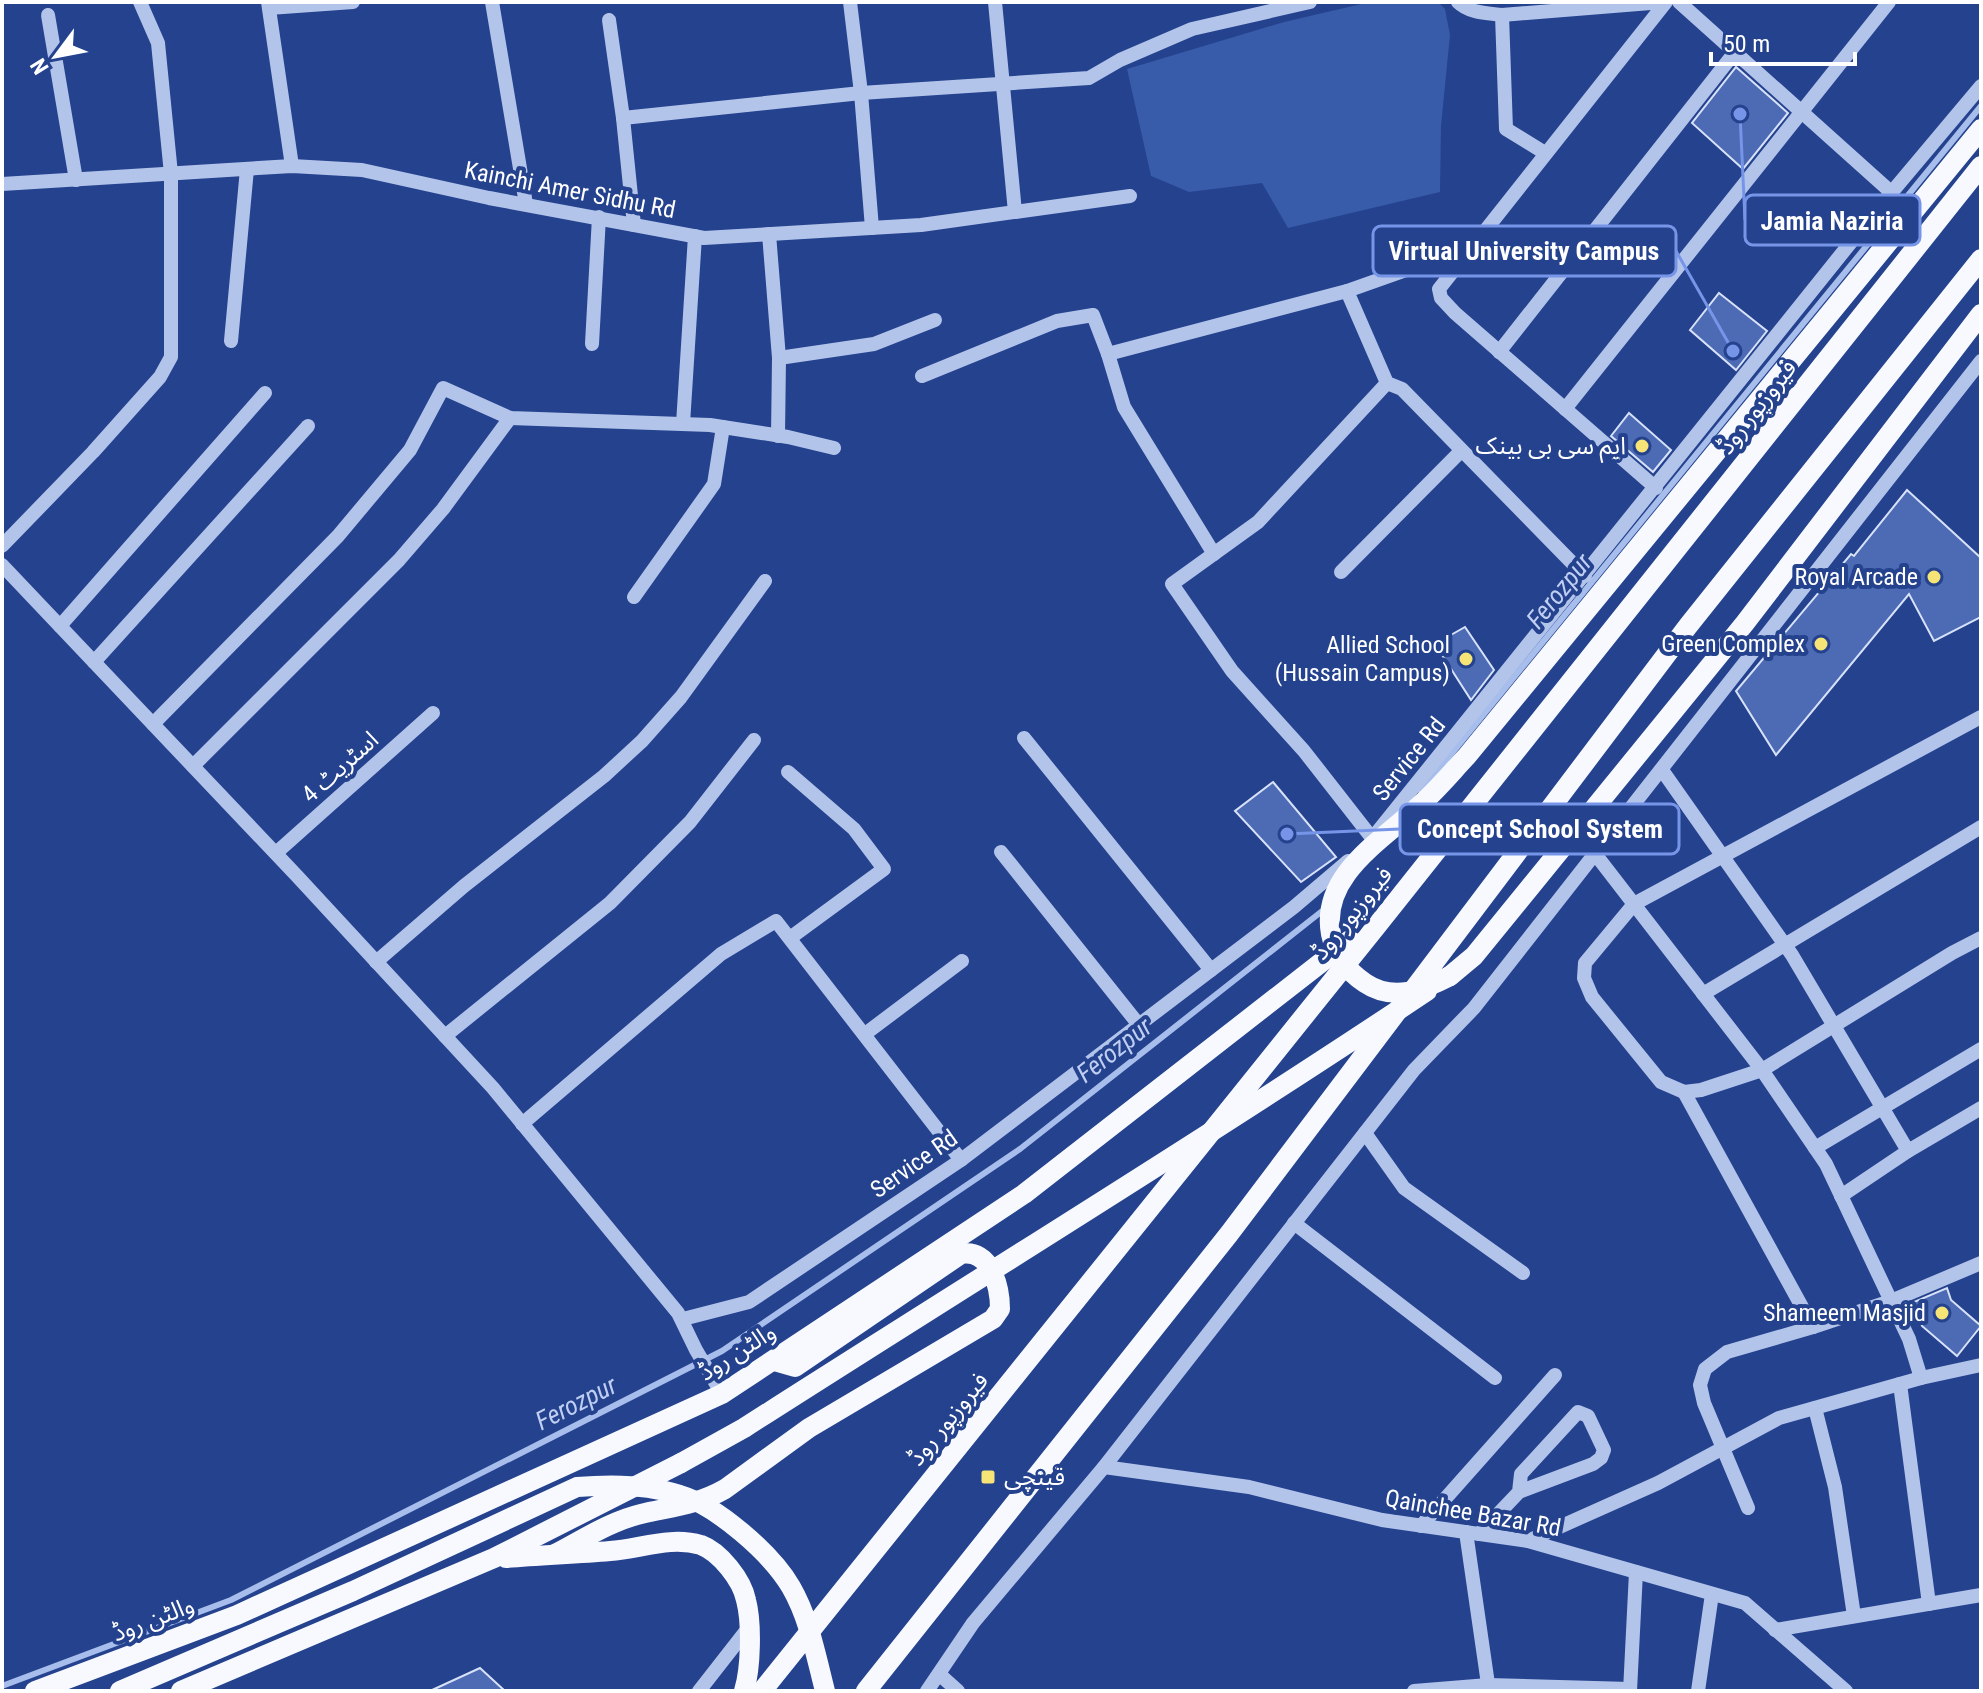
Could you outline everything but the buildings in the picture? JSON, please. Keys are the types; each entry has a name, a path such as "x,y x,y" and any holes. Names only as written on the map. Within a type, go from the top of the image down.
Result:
{"main road":[{"path":"1450,976 1421,991 1390,992 1368,985 1350,971 1334,947 1329,921 1335,891 1350,868 1423,803 1467,756 1981,129"},
{"name":"فیروزپور روڈ","path":"762,1691 1524,743 1981,166"},
{"path":"866,1691 1229,1234 1688,626 1981,259"},
{"path":"181,1691 494,1558 744,1428 1264,1099 1450,976 1474,956 1745,623 1981,314"},
{"name":"والٹن روڈ","path":"35,1691 237,1615 722,1394 1024,1194 1384,914"},
{"path":"555,1554 624,1520 668,1510 725,1489 809,1428 993,1319 1000,1309 997,1281 981,1257 975,1253 961,1254 795,1367 774,1361"},
{"path":"120,1691 353,1591 577,1487 613,1484 681,1495 726,1521 760,1547 790,1586 807,1624 825,1691"},
{"path":"494,1558 614,1551 680,1541 704,1546 729,1567 746,1598 749,1627 744,1691"}],"street":[{"path":"2,546 151,388 171,357 171,174 158,43 140,2"},
{"path":"292,166 269,5 353,2"},
{"path":"492,2 526,204"},
{"path":"850,2 872,228"},
{"path":"995,2 1015,212"},
{"path":"623,118 861,93 1089,78 1120,60 1192,29 1310,2"},
{"path":"1458,2 1460,6 1476,12 1502,15 1665,2"},
{"path":"1656,488 1499,352 1441,298 1439,289 1665,2"},
{"path":"1679,2 1892,193"},
{"path":"1565,409 1889,2"},
{"path":"48,15 76,180"},
{"path":"1502,15 1506,129 1545,153"},
{"path":"609,20 634,225"},
{"path":"1499,352 1735,52"},
{"name":"Service Rd","path":"683,1319 749,1302 961,1160 1294,907 1372,838 1981,86"},
{"name":"Kainchi Amer Sidhu Rd","path":"2,184 292,166 362,170 695,236 921,225 1130,196"},
{"path":"231,341 247,169"},
{"path":"592,344 599,217"},
{"path":"769,234 779,358 778,436"},
{"path":"683,424 695,236"},
{"path":"1108,354 1347,291 1426,263 1454,269"},
{"path":"1347,291 1387,383 1402,389 1585,576"},
{"path":"922,376 1057,321 1093,315 1124,407 1214,554"},
{"path":"779,358 874,344 935,320"},
{"path":"927,1691 973,1623 1104,1467 1414,1070 1474,1008 1981,361"},
{"path":"1372,838 1304,751 1232,671 1172,584 1258,522 1387,383"},
{"path":"153,724 338,536 410,450 443,388 510,418 723,427 834,448"},
{"path":"60,626 265,393"},
{"path":"193,766 399,560 443,509 510,418"},
{"path":"94,662 308,426"},
{"path":"634,597 714,484 723,427"},
{"path":"1341,572 1461,451"},
{"path":"2,565 276,853 522,1124 683,1319 696,1350 722,1394"},
{"path":"376,962 464,886 604,776 642,741 681,697 765,581"},
{"name":"اسٹریٹ 4","path":"276,853 433,713"},
{"path":"1981,717 1634,904 1585,963 1584,978 1592,997 1661,1082 1684,1092 1701,1090 1762,1070 1981,938"},
{"path":"1024,738 1211,970"},
{"path":"445,1036 610,903 690,822 754,740"},
{"path":"1662,770 1783,944 1908,1151"},
{"path":"788,772 854,829 884,869 790,938"},
{"path":"1703,994 1981,827"},
{"path":"1001,852 1139,1025"},
{"path":"1596,855 1762,1070 1815,1148 1909,1339 1921,1378"},
{"path":"522,1124 721,954 776,921 961,1160"},
{"path":"865,1034 962,961"},
{"path":"1815,1148 1981,1049"},
{"path":"1684,1092 1813,1327"},
{"path":"1841,1196 1908,1151 1981,1108"},
{"path":"1365,1133 1404,1188 1523,1273"},
{"path":"1294,1223 1495,1378"},
{"path":"1748,1508 1704,1403 1700,1385 1705,1369 1727,1352 1891,1301 1981,1263"},
{"path":"1528,1541 1658,1483 1779,1418 1921,1378 1981,1365"},
{"path":"1421,1526 1555,1375"},
{"path":"1900,1384 1929,1604"},
{"path":"1815,1408 1835,1487 1854,1616"},
{"path":"1488,1688 1472,1533 1519,1492 1593,1464 1601,1458 1604,1450 1588,1416 1578,1412 1521,1474 1519,1492"},
{"name":"Qainchee Bazar Rd","path":"1104,1467 1249,1487 1382,1520 1528,1541 1745,1603 1846,1691"},
{"path":"1414,1691 1488,1688 1630,1690 1636,1572"},
{"path":"1698,1691 1712,1594"},
{"path":"1775,1630 1981,1595"},
{"path":"699,1691 749,1627"},
{"path":"939,1674 958,1691"}],"shaded area":[{"path":"1370,2 1438,2 1445,9 1450,35 1441,126 1440,192 1288,228 1262,183 1189,192 1151,176 1127,69 1284,22"}],"waterway":[{"name":"Ferozpur","path":"1421,791 1981,106"},
{"name":"Ferozpur","path":"2,1686 231,1600 722,1351 1020,1149 1326,908"}],"place":[{"name":"Jamia Naziria","path":"1740,114"},
{"name":"Virtual University Campus","path":"1733,351"},
{"name":"ایم سی بی بینک","path":"1642,446"},
{"name":"Royal Arcade","path":"1934,577"},
{"name":"Green Complex","path":"1821,644"},
{"name":"Allied School (Hussain Campus)","path":"1466,659"},
{"name":"Concept School System","path":"1287,834"},
{"name":"Shameem Masjid","path":"1942,1313"},
{"name":"قینچی","path":"988,1477"}]}
